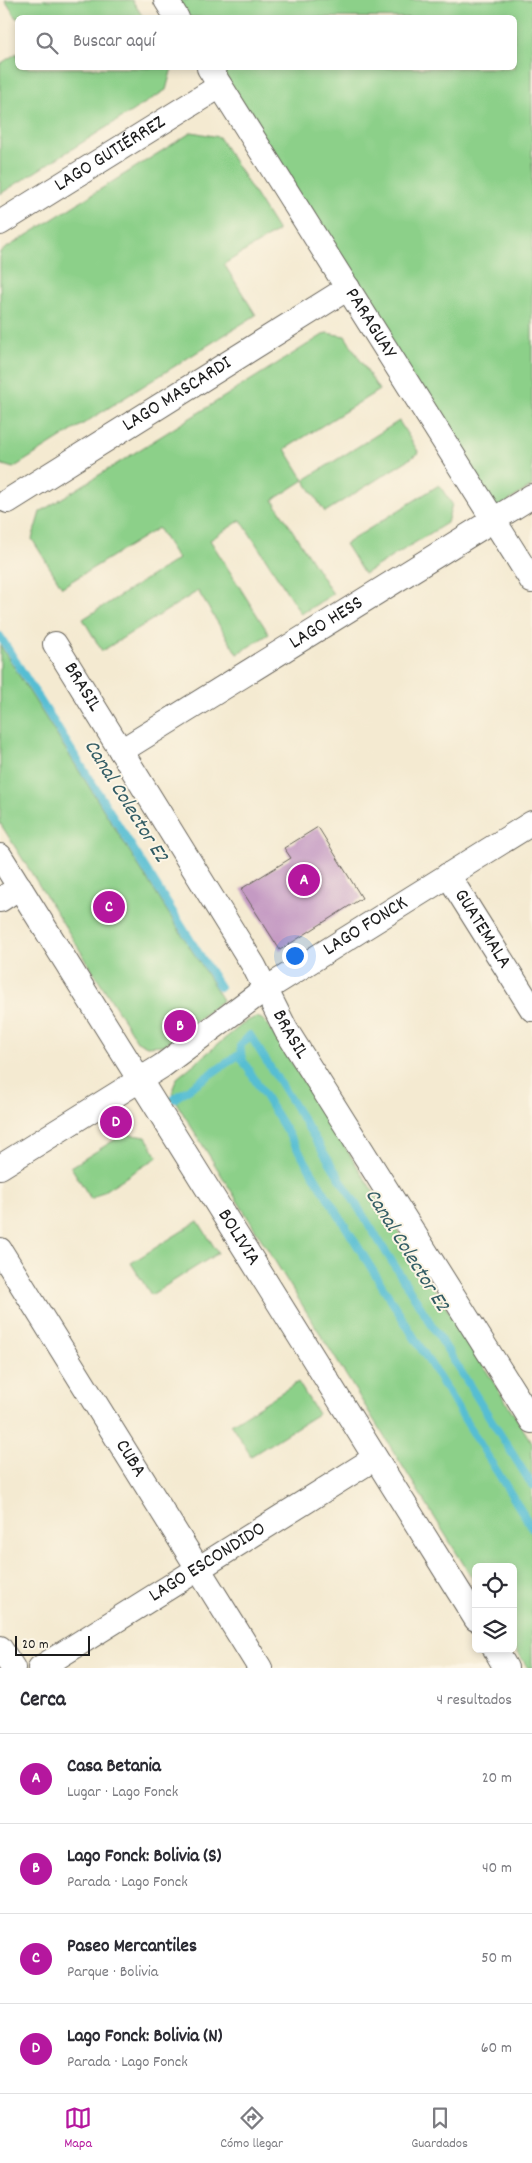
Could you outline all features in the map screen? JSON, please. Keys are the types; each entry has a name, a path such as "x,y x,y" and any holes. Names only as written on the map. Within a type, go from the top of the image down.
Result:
{"street":[{"path":"166,0 175,15"},
{"name":"LAGO GUTIÉRREZ","path":"0,223 214,77"},
{"name":"PARAGUAY","path":"214,77 532,581"},
{"name":"LAGO MASCARDI","path":"8,501 348,288"},
{"name":"LAGO HESS","path":"122,751 532,496"},
{"name":"BRASIL","path":"55,644 254,966 286,1030 532,1421"},
{"name":"LAGO FONCK","path":"0,1167 177,1056 236,1009 265,990 532,823"},
{"name":"BOLIVIA","path":"0,856 472,1613"},
{"name":"GUATEMALA","path":"448,875 532,1009"},
{"path":"0,900 20,887"},
{"name":"CUBA","path":"0,1250 260,1668"},
{"name":"LAGO ESCONDIDO","path":"40,1668 375,1458"},
{"path":"0,1648 12,1668"},
{"path":"497,1653 506,1668"}],"green space":[{"path":"5,0 132,0 142,15 15,15"},
{"path":"175,0 532,0 532,486 496,509 219,70 517,70 517,15 185,15"},
{"path":"15,54 15,70 171,70 166,90 0,194 0,64"},
{"path":"192,132 219,137 278,231 224,264 256,315 13,468 0,464 0,252"},
{"path":"326,333 345,336 379,390 285,449 304,480 273,500 333,594 301,614 241,520 210,540 269,634 237,654 198,591 102,651 83,619 178,559 158,528 62,587 32,539 40,512"},
{"path":"399,421 419,453 325,512 304,480"},
{"path":"439,485 452,504 447,523 364,574 345,544"},
{"path":"0,645 223,1000 164,1045 147,1046 137,1041 0,823"},
{"path":"256,1017 262,1019 268,1025 532,1443 532,1668 528,1668 517,1651 517,1563 472,1563 472,1578 174,1099 173,1088 177,1078 245,1022"},
{"path":"124,1134 146,1137 158,1157 91,1199 71,1167"},
{"path":"198,1221 218,1253 151,1295 131,1263"},
{"path":"298,1382 318,1414 251,1456 231,1424"}],"building":[{"path":"318,827 362,898 280,950 241,889 291,858 284,848"}],"waterway":[{"name":"Canal Colector E2","path":"0,636 220,987"},
{"path":"532,1485 250,1035 240,1046 242,1059 532,1528"},
{"path":"174,1099 240,1054"}],"place":[{"name":"Casa Betania","path":"304,880"},
{"name":"Paseo Mercantiles","path":"109,907"},
{"name":"Lago Fonck: Bolivia (S)","path":"180,1026"},
{"name":"Lago Fonck: Bolivia (N)","path":"116,1122"}]}
